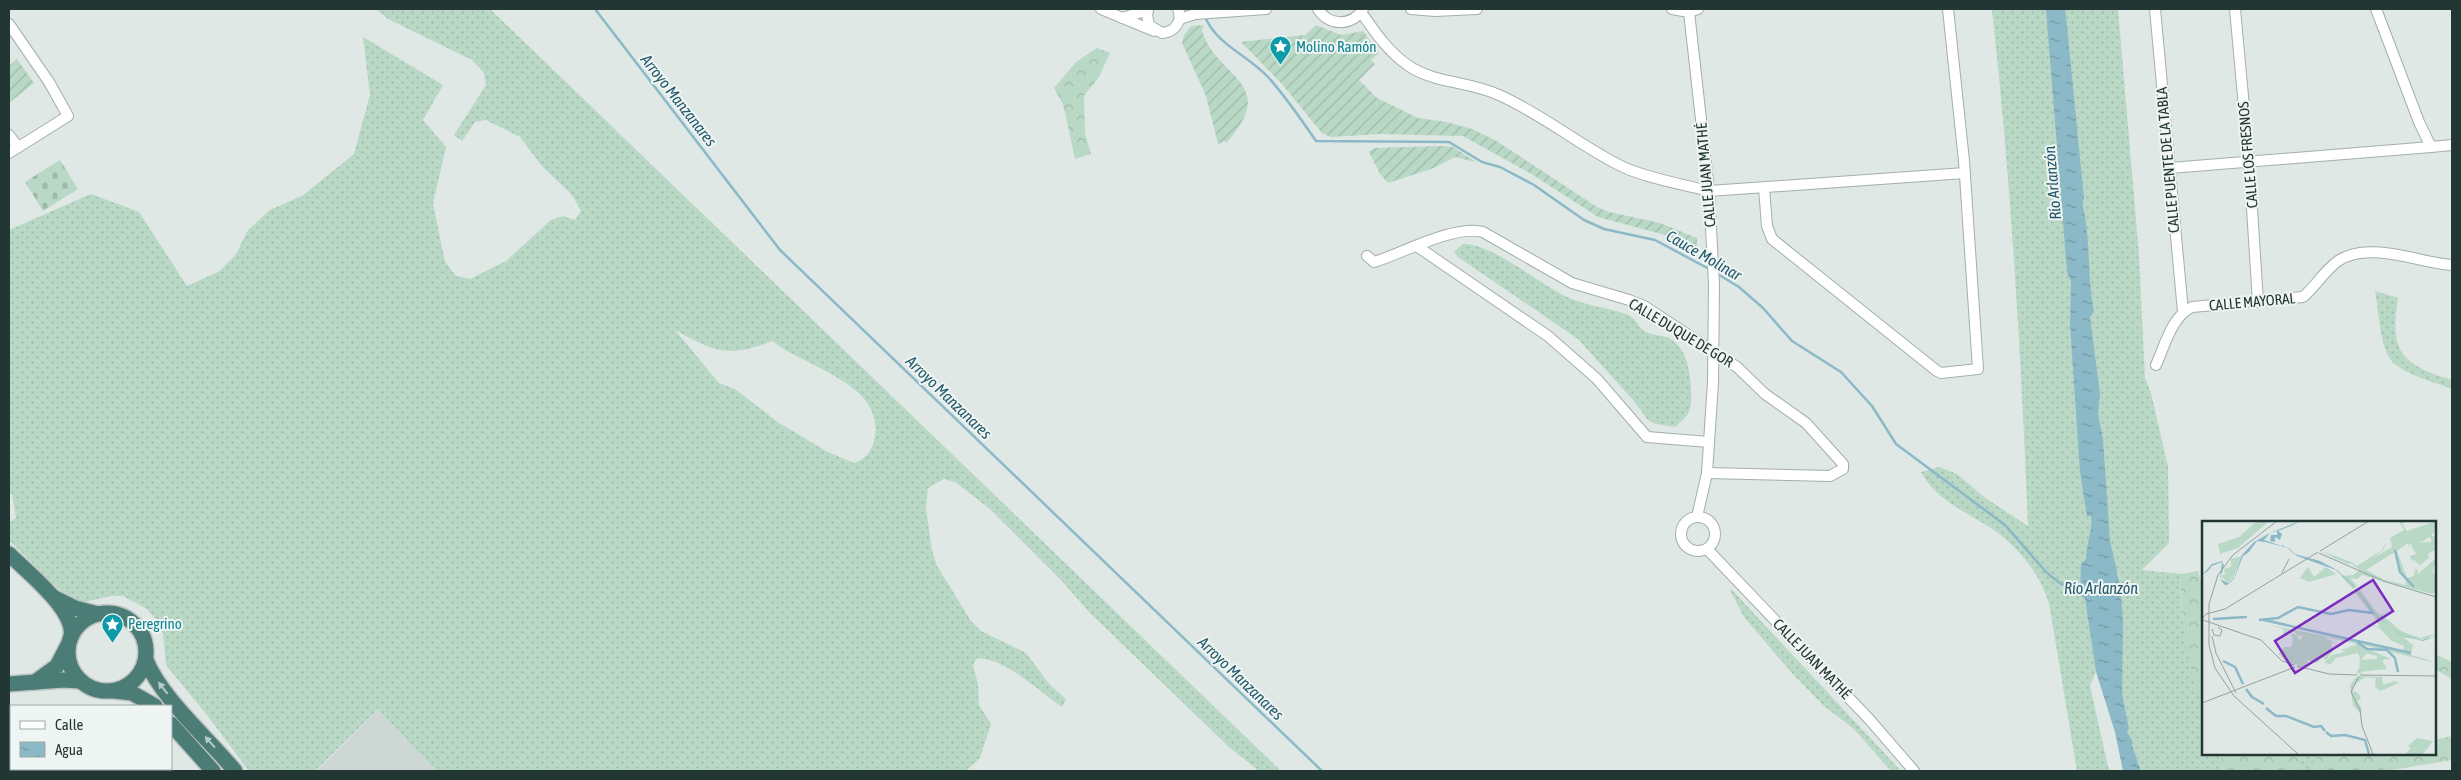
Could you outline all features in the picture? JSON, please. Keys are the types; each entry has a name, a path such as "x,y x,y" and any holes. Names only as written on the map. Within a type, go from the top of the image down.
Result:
{"highway":[{"path":"9,554 52,596 72,626 70,641 71,667 81,681 94,689 132,693 153,705"},
{"path":"52,596 75,608 98,614 120,615 134,623 145,641 146,660 151,672 235,771"},
{"path":"35,682 57,666 82,622 98,614"},
{"path":"115,691 135,680 146,660"},
{"path":"9,684 63,680 81,681"},
{"path":"172,725 213,771"}],"street":[{"path":"1101,9 1158,32 1166,33 1172,30 1178,14 1214,14 1266,9"},
{"path":"1122,18 1148,9 1147,20 1149,25 1158,32"},
{"path":"1318,9 1325,18 1340,23 1348,22 1362,11 1388,50 1411,68 1424,74 1482,88 1500,95 1622,166 1709,191 1964,173"},
{"path":"1411,9 1435,11 1478,9"},
{"path":"1672,9 1693,10"},
{"path":"1764,188 1766,226 1772,239 1941,374 1976,371 1979,367 1964,173 1948,9"},
{"name":"CALLE PUENTE DE LA TABLA","path":"2155,9 2183,312"},
{"name":"CALLE LOS FRESNOS","path":"2235,9 2249,162 2258,302"},
{"path":"2376,9 2416,114 2431,147"},
{"name":"CALLE JUAN MATHÉ","path":"1693,10 1709,191 1714,281 1714,352 1707,472 1697,517"},
{"path":"9,24 49,82 68,116 9,153"},
{"path":"9,134 18,147"},
{"path":"2170,168 2452,145"},
{"name":"CALLE DUQUE DE GOR","path":"1367,256 1374,262 1463,230 1484,232 1572,283 1592,291 1630,300 1644,306 1737,367 1765,394 1806,423 1840,459 1843,469 1830,476 1707,472"},
{"path":"1418,247 1548,336 1597,379 1647,437 1709,442"},
{"name":"CALLE MAYORAL","path":"2183,312 2192,307 2303,297 2329,268 2348,255 2392,253 2429,263 2452,265"},
{"path":"2156,365 2168,335 2183,312"},
{"path":"1697,517 1708,520 1714,529 1714,540 1707,549 1702,551 1691,550 1682,537 1684,526 1697,517"},
{"name":"CALLE JUAN MATHÉ","path":"1707,549 1869,720 1914,771"}],"shaded area":[{"path":"378,709 436,771 316,771 335,753"}],"green space":[{"path":"376,9 490,9 1281,771 1259,771 1229,747 1090,613 1060,579 990,509 955,482 944,479 928,488 926,509 932,550 937,566 971,621 981,631 1026,653 1050,685 1066,699 1062,707 1009,669 986,659 976,659 973,665 978,684 979,705 991,724 980,758 966,771 436,771 378,709 315,771 249,771 166,665 163,634 160,624 147,609 123,596 111,596 80,603 59,589 9,540 9,522 16,518 12,494 9,494 9,230 91,194 139,212 187,286 220,271 236,254 248,230 270,210 302,196 354,154 370,95 363,37 443,85 423,120 446,147 433,203 445,262 456,276 470,279 506,261 551,220 563,216 575,220 581,211 572,195 542,166 520,137 486,120 475,122 462,141 454,135 486,85 484,73 472,60 388,19","holes":["675,330 712,348 722,350 744,350 772,341 841,380 857,391 869,405 875,421 874,441 869,452 861,460 854,463 828,452 779,423 735,389 719,383"]},
{"path":"1992,9 2118,9 2139,255 2145,378 2151,393 2168,467 2169,543 2142,570 2181,574 2183,624 2202,701 2202,755 2220,755 2224,771 2141,771 2132,740 2126,732 2129,728 2122,693 2120,585 2118,572 2081,574 2080,588 2076,587 2075,592 2085,599 2096,672 2090,686 2109,771 2077,771 2049,603 2040,582 2028,562 2012,545 1995,531 1944,499 1921,472 1939,467 1957,474 1984,497 2028,526 2014,268"},
{"path":"1204,25 1202,30 1209,46 1240,81 1246,93 1248,106 1242,123 1226,143 1225,141 1218,144 1206,96 1182,43 1184,35 1191,26"},
{"path":"1316,25 1341,35 1363,31 1379,53 1371,60 1375,64 1359,80 1377,98 1418,118 1446,122 1472,129 1495,140 1597,207 1609,212 1660,223 1697,238 1697,248 1665,235 1598,217 1533,175 1463,136 1381,134 1331,137 1322,133 1281,83 1241,42 1305,35"},
{"path":"1097,48 1110,53 1099,77 1084,96 1085,133 1091,154 1075,159 1063,104 1054,88 1076,62"},
{"path":"17,59 34,83 9,103 9,66"},
{"path":"1453,147 1476,162 1455,157 1434,168 1388,183 1380,174 1369,152 1374,148"},
{"path":"60,160 78,189 43,211 25,182"},
{"path":"1463,244 1474,245 1500,256 1563,295 1579,302 1628,315 1646,332 1673,340 1686,358 1689,373 1691,406 1684,418 1675,427 1656,424 1648,420 1633,400 1578,339 1458,257 1454,252"},
{"path":"2375,291 2398,298 2396,331 2398,344 2403,354 2421,368 2452,380 2452,389 2408,372 2399,367 2388,356 2383,341"},
{"path":"2198,571 2202,584 2202,701 2189,661 2183,621 2181,574"},
{"path":"1731,589 1901,771 1891,771 1854,729 1824,706 1791,672 1744,617"},
{"path":"2436,654 2452,662 2452,679 2436,670"},
{"path":"2452,736 2452,760 2386,771 2224,771 2220,755 2303,755 2297,764 2306,770 2321,755 2436,755 2436,740"},
{"path":"2303,755 2321,755 2306,770 2297,764"}],"water":[{"name":"Río Arlanzón","path":"2046,9 2065,9 2066,16 2084,199 2082,202 2087,229 2090,285 2094,312 2090,317 2100,394 2098,414 2103,440 2110,541 2120,585 2123,621 2122,693 2129,728 2127,732 2132,740 2141,771 2123,771 2115,732 2096,672 2085,599 2075,592 2076,587 2080,588 2081,564 2086,559 2091,516 2087,516 2080,472 2070,324 2071,281 2067,272"}],"waterway":[{"name":"Arroyo Manzanares","path":"595,9 780,250 1322,771"},
{"name":"Cauce Molinar","path":"1205,17 1217,35 1268,77 1316,141 1449,142 1482,162 1500,167 1534,185 1584,220 1604,229 1655,240 1711,270"},
{"name":"Cauce Molinar","path":"1716,273 1739,287 1763,308 1792,341 1841,372 1872,406 1896,444 2005,525 2046,572 2061,584 2078,589"}],"place":[{"name":"Molino Ramón","path":"1280,66"},
{"name":"Peregrino","path":"112,643"}]}
